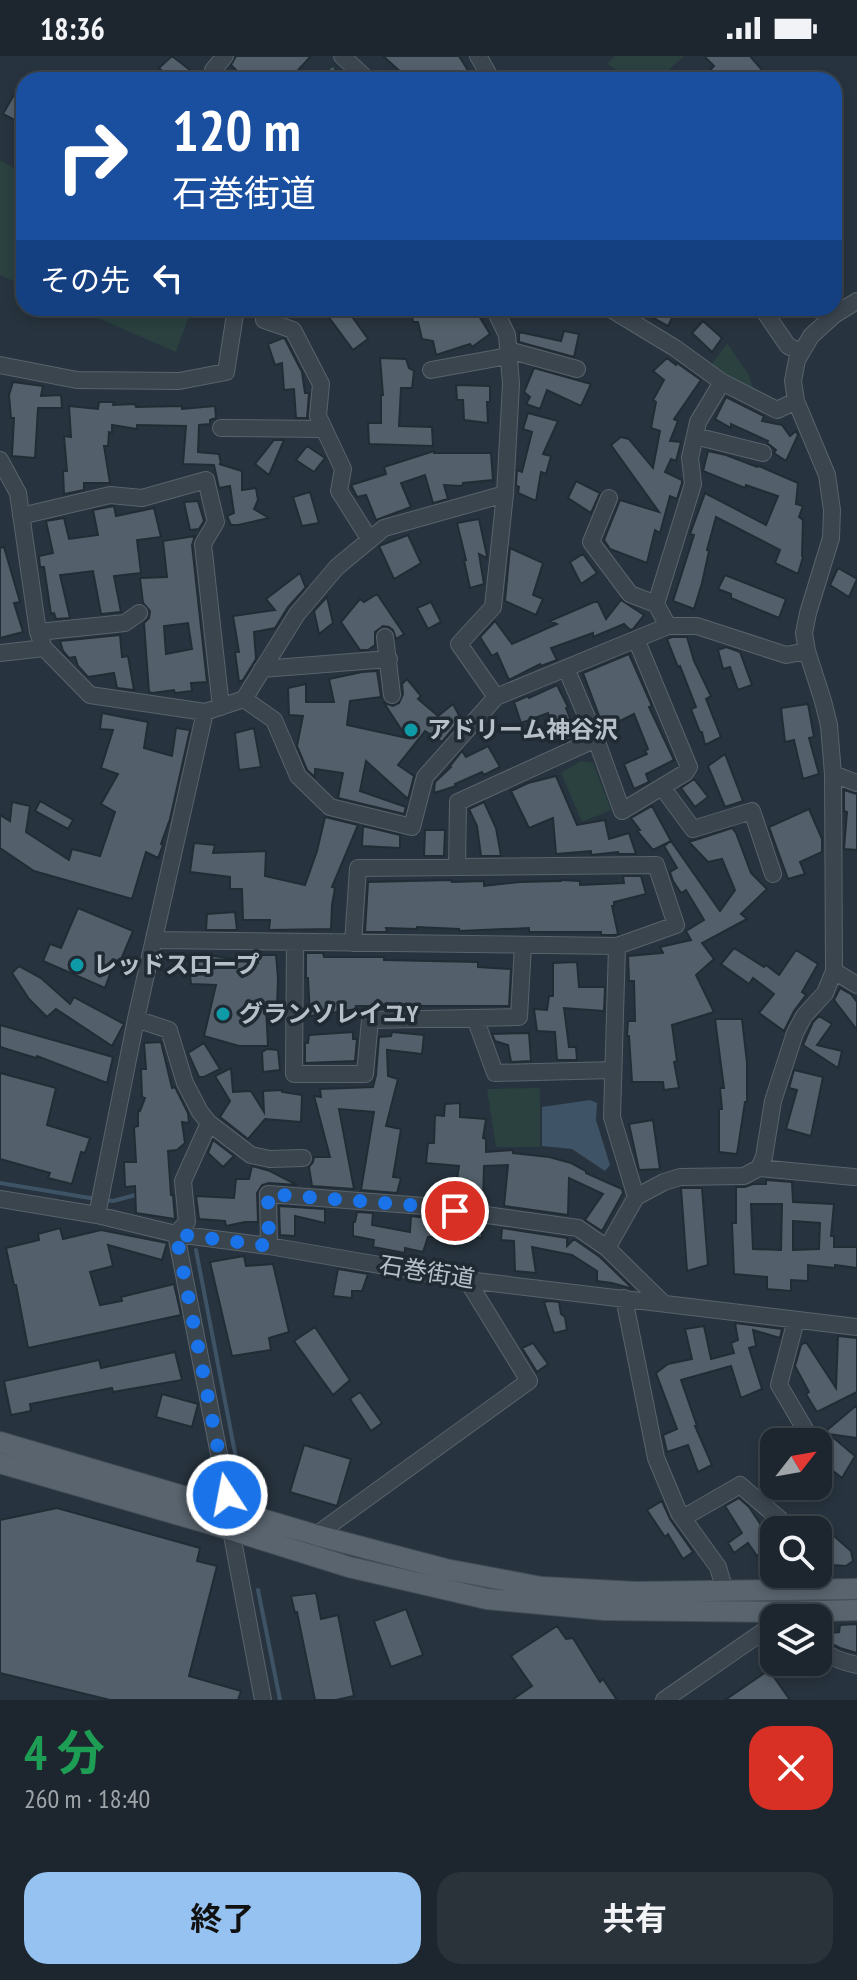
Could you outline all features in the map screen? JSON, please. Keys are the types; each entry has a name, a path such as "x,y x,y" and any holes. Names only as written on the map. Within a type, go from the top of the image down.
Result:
{"main road":[{"path":"0,1442 230,1520 349,1567 487,1599 605,1610 760,1617"},
{"path":"0,1463 230,1520 316,1535 445,1569 541,1587 636,1592 857,1589"},
{"path":"832,1613 857,1610"}],"street":[{"path":"215,72 213,70 225,56"},
{"path":"342,56 359,72"},
{"path":"0,365 77,380 179,381 226,372 235,316"},
{"path":"265,316 264,320 293,330 321,384 318,416 343,469 339,491 370,540"},
{"path":"496,697 459,644 493,607 505,494 511,384 507,335 498,316"},
{"path":"622,316 675,348 722,382 777,410 796,401"},
{"path":"767,316 788,346 801,352"},
{"path":"759,1168 764,1157 773,1101 795,1033 804,1016 825,993 834,971 833,774 829,725 804,633 831,538 832,510 827,475 796,401 793,381 801,352 811,336 833,316"},
{"path":"431,370 508,353 577,369"},
{"path":"656,604 693,484 690,458 698,422 722,382"},
{"path":"221,428 324,429"},
{"path":"695,436 763,453"},
{"path":"0,460 18,493 41,640 90,695 213,710 244,699 297,614 337,567 384,528 505,494"},
{"path":"21,516 110,495 142,498 206,480 216,522 203,544 213,710 154,940 98,1212"},
{"path":"609,498 591,542 630,594 656,604 668,626"},
{"path":"0,653 41,640 125,623 139,613"},
{"path":"244,699 274,720 298,776 330,807 412,827 425,777 496,697 668,626 697,626 786,655 807,651"},
{"path":"385,637 392,695"},
{"path":"566,668 622,811 685,773 689,767 636,639"},
{"path":"262,669 389,659"},
{"path":"457,867 458,802 596,739"},
{"path":"833,774 857,783"},
{"path":"662,787 693,829 752,811 773,874"},
{"path":"154,940 353,943 617,946 676,925 656,865 358,868 353,943"},
{"path":"295,942 294,1074 365,1074 370,1020 519,1017 523,945"},
{"path":"617,946 612,1117 636,1197"},
{"path":"834,971 857,985"},
{"path":"475,1018 495,1073 613,1070"},
{"path":"136,1019 169,1030 185,1083 209,1123 251,1155 270,1159 303,1158"},
{"path":"209,1123 183,1181 187,1222 176,1234 263,1700"},
{"path":"607,1248 636,1197 680,1177 744,1176 759,1168 854,1177"},
{"path":"269,1246 268,1194 424,1206 578,1228 607,1248 662,1302"},
{"name":"石巻街道","path":"0,1199 98,1212 176,1234 269,1246 467,1280 857,1327"},
{"path":"316,1535 529,1381 467,1280"},
{"path":"624,1298 656,1458 683,1518 718,1567 725,1591"},
{"path":"796,1320 779,1385 804,1428"},
{"path":"683,1518 740,1485 776,1516"},
{"path":"664,1700 760,1635"},
{"path":"832,1656 857,1665"}],"green space":[{"path":"615,56 684,56 667,72 620,72 607,64"},
{"path":"0,160 16,169 16,282 0,275"},
{"path":"93,316 189,316 176,352"},
{"path":"727,343 749,375 754,391 751,393 711,365"},
{"path":"581,761 593,763 611,810 582,822 561,773"},
{"path":"540,1088 540,1147 496,1147 487,1089"}],"water":[{"path":"590,1100 597,1103 596,1120 610,1165 605,1171 572,1149 542,1146 542,1107"}],"building":[{"path":"172,56 190,70 163,72 159,68"},
{"path":"236,56 311,56 296,72 238,72 231,65"},
{"path":"383,56 459,56 469,72 401,72"},
{"path":"704,56 750,56 762,70 708,72 714,66"},
{"path":"16,91 16,121 3,114"},
{"path":"328,316 352,316 368,339 353,350"},
{"path":"412,316 479,316 490,334 472,347 470,344 436,355 433,341 422,339 418,322 413,322"},
{"path":"650,316 673,316 668,326"},
{"path":"703,321 722,338 712,352 692,333"},
{"path":"564,331 579,334 574,357 519,342 519,332 561,341"},
{"path":"283,338 302,372 305,393 309,393 307,418 296,418 294,389 284,390 282,363 275,365 268,344"},
{"path":"380,358 406,359 409,368 414,371 412,388 401,388 399,426 432,427 433,446 369,444 368,423 381,423 383,395"},
{"path":"667,358 701,380 674,419 678,421 670,441 681,442 676,461 671,459 665,472 682,480 682,483 677,499 670,496 660,533 655,530 647,563 610,549 604,540 620,500 659,512 611,445 621,437 629,439 653,468 660,431 651,428 656,402 653,400 664,380 653,371"},
{"path":"534,368 591,384 581,406 547,390 540,409 526,404 530,397 524,392"},
{"path":"13,382 43,386 41,396 61,395 62,408 38,408 35,458 12,456 14,418 11,418 9,395"},
{"path":"456,385 490,386 488,423 464,420 463,400 457,400"},
{"path":"726,397 764,416 762,421 782,425 790,436 796,431 798,435 786,461 774,453 776,450 768,441 715,419"},
{"path":"99,402 135,404 136,407 182,406 182,409 215,406 216,418 210,420 210,424 199,425 198,452 219,454 219,464 242,471 242,490 256,488 258,500 254,509 269,518 231,525 227,516 234,513 230,486 219,488 214,465 183,464 186,426 137,425 137,429 112,425 108,446 104,446 110,483 84,483 84,490 64,494 63,471 67,471 64,436 71,437 69,406 98,409"},
{"path":"528,413 558,421 543,454 551,456 546,474 541,472 536,501 518,493 519,487 516,485 517,470 522,472 532,432 523,429"},
{"path":"274,440 284,440 269,475 255,464"},
{"path":"307,446 325,458 314,472 296,460"},
{"path":"434,451 491,453 493,480 463,483 462,486 444,485 448,499 433,503 425,475 401,483 411,507 376,520 366,495 357,497 351,485 386,474 384,467"},
{"path":"708,451 759,466 798,483 796,504 803,506 799,517 803,520 803,557 798,574 775,563 780,550 716,517 694,609 673,601 694,535 690,534 705,493 766,525 778,496 746,485 745,488 703,471"},
{"path":"576,481 600,493 591,513 568,498"},
{"path":"310,492 319,523 302,526 293,497"},
{"path":"198,501 204,521 199,529 190,530 184,502"},
{"path":"114,506 116,516 154,508 161,537 137,540 141,573 114,576 121,612 101,614 93,571 60,575 70,618 56,619 54,613 51,614 44,567 40,567 39,556 53,553 46,521 64,518 69,539 98,535 93,510"},
{"path":"479,519 487,556 479,554 484,584 470,588 457,523"},
{"path":"408,535 421,563 394,579 379,546"},
{"path":"195,536 192,545 207,682 191,683 192,691 149,692 144,623 150,611 143,603 140,578 167,577 163,541","holes":["188,623 192,649 166,654 164,626"]},
{"path":"4,547 20,602 14,603 23,632 0,638 0,548"},
{"path":"510,548 543,563 533,595 543,599 536,615 505,601"},
{"path":"583,554 597,573 581,584 570,562"},
{"path":"838,568 857,579 849,597 830,585"},
{"path":"300,573 307,586 275,628 254,632 256,659 239,682 235,652 239,652 233,616 275,610 266,599"},
{"path":"725,575 786,599 779,618 731,598 731,594 718,589"},
{"path":"377,594 404,634 396,639 393,630 383,626 375,632 375,645 368,650 360,650 341,622 360,599 364,602"},
{"path":"327,597 333,623 319,634 314,611"},
{"path":"621,600 644,615 633,629 624,624 593,637 593,633 551,648 557,660 540,664 509,680 497,653 492,656 480,637 495,621 512,644 557,624 550,621 594,602 598,602 606,619"},
{"path":"431,602 441,622 428,629 417,608"},
{"path":"120,635 122,657 128,656 134,690 117,688 114,673 88,677 75,657 69,658 63,651 60,641"},
{"path":"687,637 694,661 711,696 706,699 721,737 705,745 691,709 696,707 667,639"},
{"path":"726,647 740,652 752,685 738,690 730,667 723,669 718,650"},
{"path":"629,654 674,760 646,774 649,782 634,789 624,764 647,754 645,751 648,749 634,714 604,729 583,673"},
{"path":"377,671 381,697 350,701 347,725 407,738 384,703 393,706 399,703 403,694 402,684 407,679 421,696 418,699 438,716 453,704 461,719 442,742 425,731 398,765 414,776 408,799 366,761 360,791 406,807 404,814 338,798 343,773 315,769 315,777 307,770 297,746 303,716 289,715 288,688 306,684 306,702 334,702 329,679"},
{"path":"557,685 577,736 559,744 548,713 521,723 514,702"},
{"path":"808,704 814,737 809,738 819,774 803,779 794,740 785,742 781,708"},
{"path":"102,713 148,722 144,748 172,756 176,728 190,730 163,845 158,858 146,852 132,899 34,871 0,848 0,815 10,821 12,802 30,806 26,832 69,860 72,849 100,856 115,812 101,804 118,774 101,768 113,730 100,729"},
{"path":"254,728 261,767 239,770 235,733"},
{"path":"488,746 500,767 434,793 435,782 462,751 466,757"},
{"path":"725,754 743,801 725,807 708,766"},
{"path":"556,776 577,825 605,820 609,839 629,833 636,854 591,855 591,851 556,854 553,818 529,828 511,791"},
{"path":"694,779 708,797 695,807 681,788"},
{"path":"844,790 857,794 857,850 844,849 847,812 844,811"},
{"path":"40,801 73,820 68,829 35,811"},
{"path":"484,802 496,828 501,856 481,856 477,826 469,809"},
{"path":"652,806 671,841 653,850 637,831 640,830 631,818"},
{"path":"809,809 822,839 822,852 800,862 805,874 788,879 769,827"},
{"path":"325,817 358,825 332,887 335,888 331,929 269,930 270,920 243,920 242,889 230,889 230,877 190,872 194,843 215,845 213,853 266,851 265,876 305,885"},
{"path":"363,826 400,835 400,848 362,846"},
{"path":"732,828 751,873 767,889 741,914 747,919 702,943 714,959 696,975 714,1012 672,1025 679,1088 664,1090 663,1082 632,1082 627,1036 628,1021 635,1021 634,981 629,981 628,956 663,953 660,947 691,940 686,931 704,920 686,890 681,893 673,881 670,872 677,868 664,846 671,841 720,911 735,890 722,859 708,862 689,842"},
{"path":"425,830 445,830 444,856 424,856"},
{"path":"623,876 641,876 646,894 614,902 612,906 618,934 615,935 601,935 601,932 529,932 529,928 459,931 417,927 365,932 368,882 484,881 484,886 561,880 580,881 580,885 624,883"},
{"path":"78,908 133,931 120,962 115,960 105,988 43,961 50,944 61,948"},
{"path":"235,912 237,930 206,930 207,914"},
{"path":"734,948 779,975 796,950 818,964 802,992 806,995 784,1031 759,1013 774,994 753,978 749,984 721,964"},
{"path":"306,953 323,953 324,957 478,962 478,967 511,969 509,1006 356,1006 357,1009 310,1016"},
{"path":"208,955 258,963 257,955 276,955 277,1008 266,1007 268,1046 239,1046 204,1036 216,985 191,984 188,956"},
{"path":"577,962 579,987 605,987 604,1011 564,1008 569,1047 576,1047 577,1060 557,1060 555,1032 537,1031 534,1009 547,1010 549,996 553,996 553,963"},
{"path":"19,966 41,978 70,1004 74,997 124,1024 112,1046 56,1009 47,1017 29,999 12,973"},
{"path":"840,988 857,1002 857,1030 834,1000"},
{"path":"819,1016 832,1024 817,1045 842,1051 838,1068 803,1045"},
{"path":"715,1019 742,1019 747,1102 737,1154 719,1152 720,1088 724,1088"},
{"path":"0,1025 113,1057 107,1083 37,1056 0,1047"},
{"path":"353,1032 353,1039 357,1039 355,1061 305,1063 305,1043 308,1043 309,1035"},
{"path":"392,1032 424,1035 422,1054 387,1050 388,1076 398,1079 386,1126 401,1129 393,1177 401,1178 397,1193 361,1190 374,1112 339,1109 354,1189 312,1186 309,1167 314,1157 330,1157 314,1096 321,1097 320,1089 373,1087 379,1037 391,1036"},
{"path":"529,1033 531,1061 511,1062 508,1045 495,1041 492,1034"},
{"path":"161,1042 172,1088 175,1087 188,1113 189,1123 182,1122 185,1143 177,1150 168,1151 175,1219 136,1213 135,1186 125,1187 124,1162 136,1162 134,1127 138,1126 138,1110 145,1098 142,1097 141,1069 146,1069 144,1043"},
{"path":"204,1043 220,1069 199,1077 188,1053"},
{"path":"278,1050 280,1070 263,1072 262,1052"},
{"path":"231,1068 233,1092 251,1091 264,1112 263,1091 282,1090 302,1095 301,1122 265,1119 248,1139 220,1117 230,1101 215,1076"},
{"path":"794,1070 823,1077 811,1136 786,1129 797,1090 789,1088"},
{"path":"0,1073 56,1088 47,1125 90,1138 85,1153 81,1152 72,1184 48,1178 50,1173 0,1159"},
{"path":"460,1103 460,1117 486,1119 483,1138 486,1139 486,1152 513,1150 513,1153 549,1157 571,1163 622,1189 623,1193 602,1231 585,1220 603,1194 569,1178 568,1215 504,1206 508,1165 484,1166 483,1203 454,1199 459,1166 426,1163 428,1143 434,1143 435,1115 444,1116 445,1104"},
{"path":"653,1120 660,1169 639,1170 629,1124"},
{"path":"213,1140 234,1156 223,1167 208,1153"},
{"path":"252,1166 297,1185 262,1185 257,1193 258,1222 226,1226 225,1221 199,1219 196,1196 234,1198 236,1179 249,1179"},
{"path":"766,1180 792,1182 793,1202 834,1204 831,1236 834,1236 834,1247 857,1247 857,1268 808,1265 808,1281 791,1280 791,1291 767,1289 767,1277 734,1274 732,1223 736,1223 736,1187 766,1184","holes":["751,1204 782,1204 781,1250 753,1249","793,1221 820,1223 819,1249 793,1250"]},
{"path":"681,1188 702,1188 708,1265 687,1271"},
{"path":"279,1206 325,1209 325,1223 295,1216 295,1236 280,1235"},
{"path":"357,1212 373,1213 372,1225 410,1232 411,1216 482,1225 482,1238 441,1233 441,1236 428,1237 423,1252 405,1248 405,1253 373,1247 374,1240 353,1236"},
{"path":"60,1228 63,1239 101,1230 167,1243 162,1260 108,1245 113,1266 90,1272 100,1305 174,1284 181,1315 28,1348 6,1248 39,1240 38,1234"},
{"path":"502,1228 567,1238 567,1246 574,1239 600,1257 633,1289 597,1281 597,1271 572,1255 532,1247 536,1273 515,1271 514,1241 501,1240"},
{"path":"244,1256 246,1266 273,1264 289,1332 269,1338 271,1350 232,1356 210,1262"},
{"path":"338,1269 368,1274 362,1291 352,1291 352,1298 333,1296"},
{"path":"544,1302 559,1302 567,1330 554,1333"},
{"path":"735,1323 782,1329 780,1338 753,1330 756,1346 749,1348 762,1389 741,1398 731,1366 681,1380 695,1426 712,1465 698,1472 688,1445 667,1452 663,1435 677,1429 656,1373 668,1364 692,1359 685,1329 704,1326 711,1359 734,1353 731,1343 738,1340"},
{"path":"315,1327 350,1380 333,1395 294,1341"},
{"path":"838,1336 857,1338 857,1392 817,1412 795,1366 801,1345 806,1342 836,1388"},
{"path":"533,1343 548,1364 537,1372 522,1348"},
{"path":"175,1352 182,1380 113,1392 112,1388 30,1404 31,1411 11,1415 4,1381 99,1360 101,1368"},
{"path":"360,1392 382,1423 371,1431 350,1399"},
{"path":"162,1394 198,1404 192,1427 156,1417"},
{"path":"857,1405 857,1438 832,1434 830,1428"},
{"path":"832,1437 855,1456 842,1478 832,1470"},
{"path":"304,1445 351,1459 337,1506 290,1492"},
{"path":"739,1498 749,1507 760,1524 760,1554 757,1556 748,1543 734,1553 728,1543 742,1533 725,1506"},
{"path":"662,1501 670,1519 693,1552 683,1559 668,1534 665,1537 647,1510"},
{"path":"57,1508 200,1548 197,1561 217,1566 189,1676 241,1691 238,1700 110,1700 0,1673 0,1520"},
{"path":"832,1534 851,1551 853,1561 846,1566 832,1565"},
{"path":"316,1593 321,1619 338,1615 354,1696 315,1700 291,1596"},
{"path":"406,1609 423,1655 391,1667 374,1621"},
{"path":"857,1624 857,1653 832,1644 832,1633 839,1632 840,1625"},
{"path":"557,1626 566,1639 573,1638 600,1682 603,1679 617,1700 512,1700 532,1686 511,1656"},
{"path":"760,1676 773,1676 790,1700 725,1700"}],"waterway":[{"path":"0,1183 96,1199"},
{"path":"105,1200 139,1194"},
{"path":"196,1250 240,1479"},
{"path":"258,1590 280,1700"}],"place":[{"name":"アドリーム神谷沢","path":"411,730"},
{"name":"レッドスロープ","path":"77,965"},
{"name":"グランソレイユY","path":"223,1014"}],"route":[{"path":"227,1495 176,1234 269,1246 268,1194 455,1211"}]}
